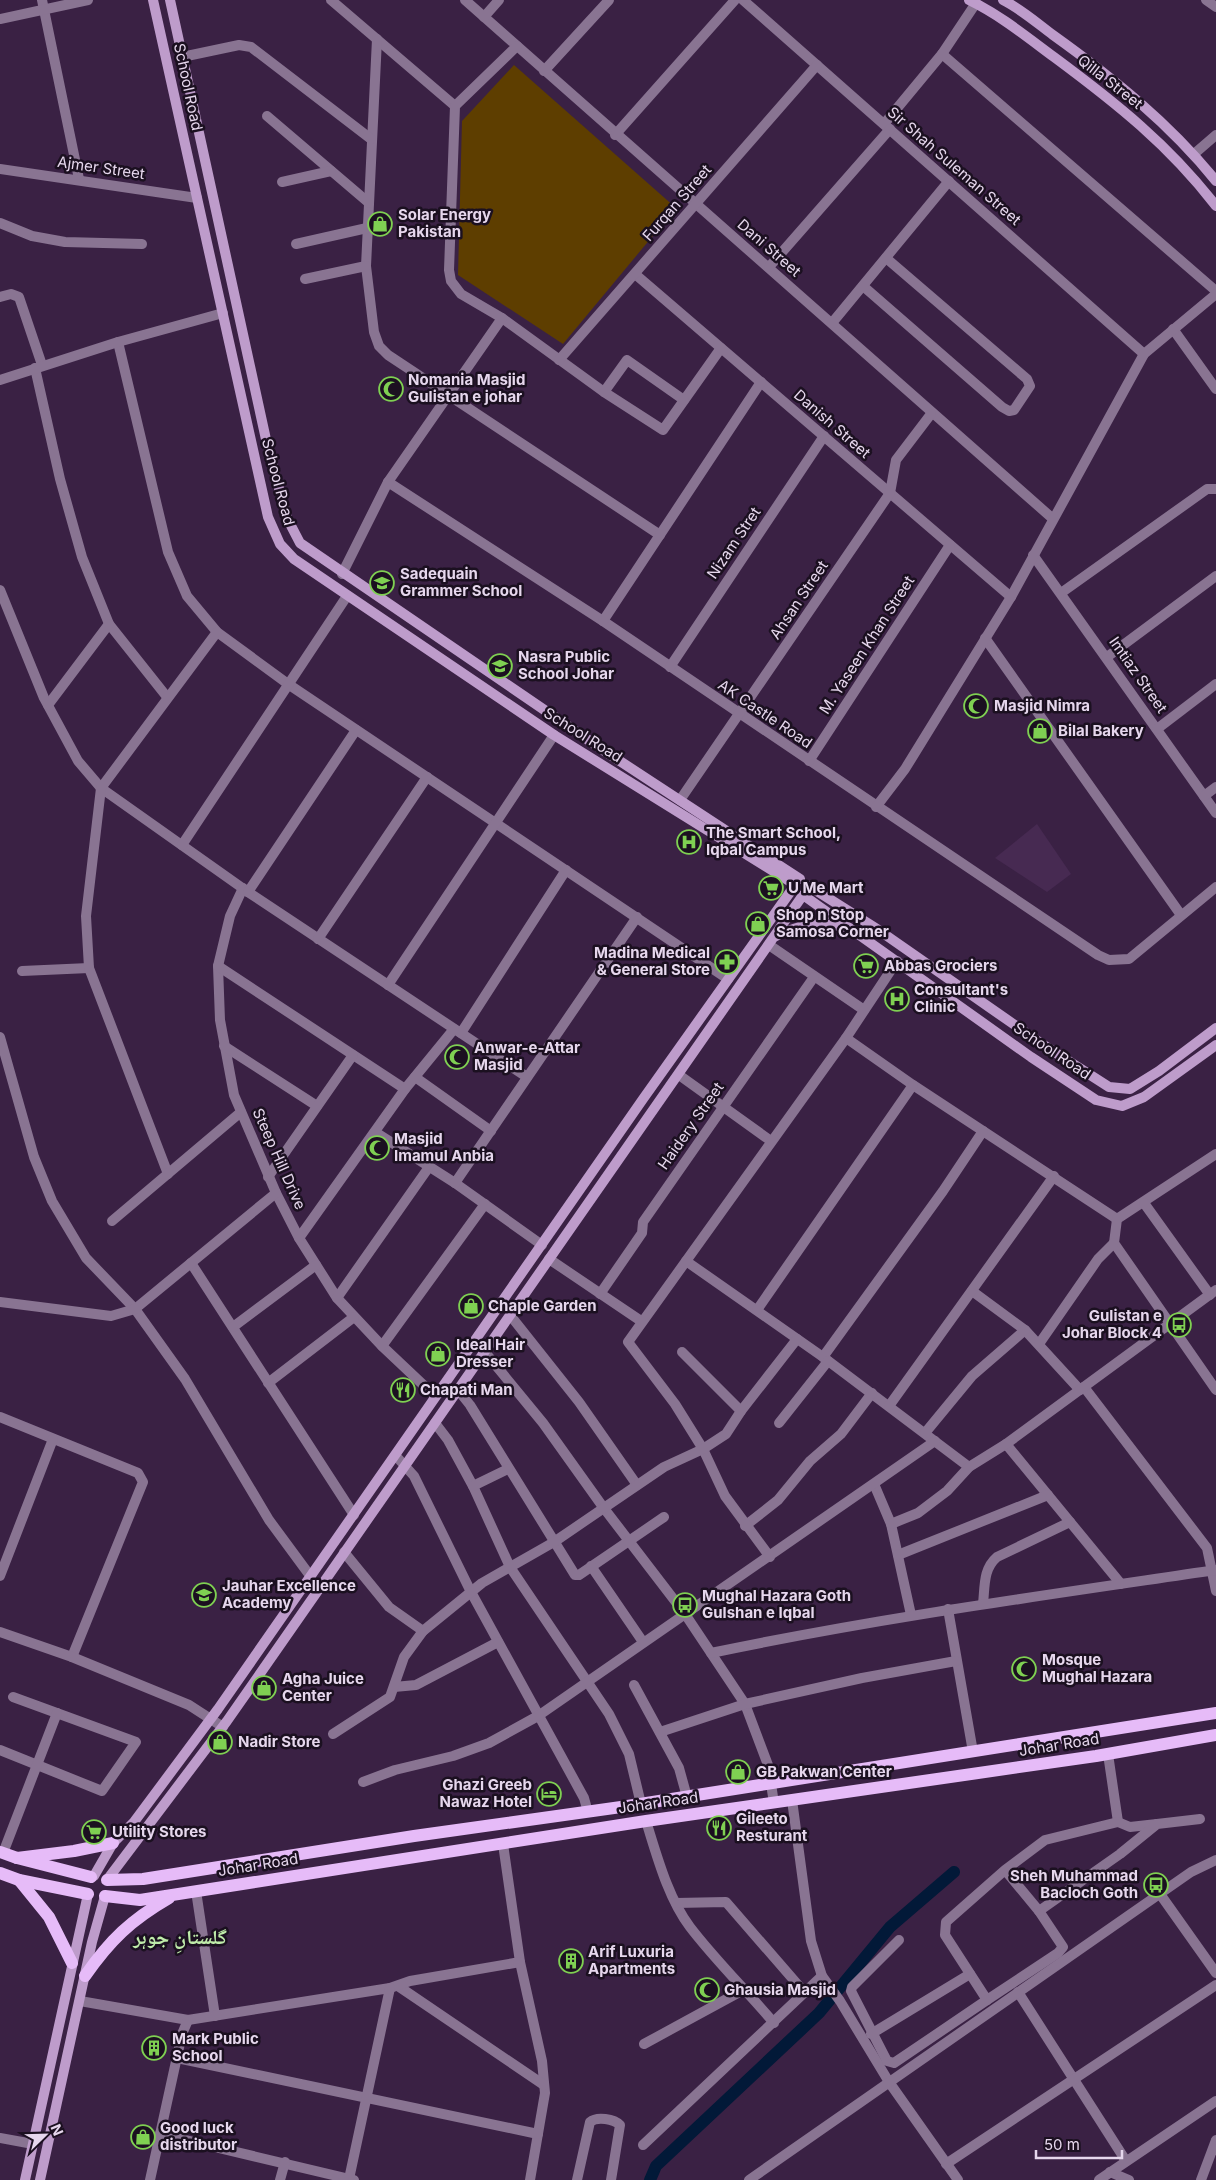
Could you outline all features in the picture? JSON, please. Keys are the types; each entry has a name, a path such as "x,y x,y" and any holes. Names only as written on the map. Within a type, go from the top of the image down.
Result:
{"main road":[{"name":"Johar Road","path":"107,1880 143,1879 588,1812 1216,1713"},
{"name":"Johar Road","path":"106,1896 140,1900 646,1821 1108,1754 1216,1735"},
{"path":"17,1858 113,1843"},
{"path":"2,1852 17,1858 93,1876 101,1876 107,1880 110,1887 106,1896 94,1899 88,1894 85,1887 93,1876"},
{"path":"0,1873 19,1880 88,1894"},
{"path":"19,1880 48,1917 66,1946 72,1963"},
{"path":"85,1976 106,1946 125,1928 152,1908 176,1894"}],"street":[{"path":"0,19 43,5 88,0"},
{"name":"School Road","path":"153,0 268,517 280,544 294,559 347,596 554,735 796,884"},
{"name":"School Road","path":"170,0 267,444 287,518 300,543 342,574 680,800 796,884"},
{"path":"331,0 455,106"},
{"name":"Dani Street","path":"465,0 615,135 769,267 931,414 1052,518"},
{"path":"484,17 499,0"},
{"path":"544,70 609,0"},
{"path":"615,135 735,0"},
{"name":"Sir Shah Suleman Street","path":"743,0 1144,354"},
{"name":"Qilla Street","path":"1003,0 1069,46 1136,98 1194,154 1216,181"},
{"path":"1206,0 1216,7"},
{"path":"769,267 887,127 942,54 973,2"},
{"name":"Qilla Street","path":"973,2 992,11 1153,135 1192,175 1216,206"},
{"path":"43,5 79,179"},
{"path":"377,39 366,266 374,332 379,346 388,355 660,535"},
{"path":"182,57 239,44 251,47 371,139"},
{"path":"517,46 455,106 448,270 451,282 461,294 502,318 604,392 663,430 721,348"},
{"path":"876,807 905,769 1010,597 1144,354 1216,293 942,54"},
{"name":"Furqan Street","path":"559,360 817,65"},
{"path":"1125,112 1136,98"},
{"path":"267,116 369,203"},
{"path":"1194,154 1216,135"},
{"name":"Ajmer Street","path":"0,169 79,179 197,198"},
{"path":"282,182 331,172"},
{"path":"832,323 949,181"},
{"path":"0,223 32,236 66,242 142,244"},
{"path":"296,244 367,228"},
{"path":"863,286 1002,407 1009,411 1014,410 1030,386 1027,379 886,258"},
{"path":"305,279 366,266"},
{"name":"Danish Street","path":"635,274 1010,597"},
{"path":"0,297 11,294 18,297 38,367 60,478 82,556 109,624 166,697"},
{"path":"0,380 118,342 223,313"},
{"path":"342,574 388,482 502,318"},
{"path":"1173,329 1216,388"},
{"path":"118,342 168,552 186,596 216,632 288,684 728,979"},
{"path":"604,392 627,360 684,400"},
{"path":"603,621 761,382"},
{"name":"Ahsan Street","path":"680,800 740,715 890,493 896,460 931,414"},
{"name":"Nizam Stret","path":"670,667 824,436"},
{"name":"AK Castle Road","path":"388,482 603,621 1098,955 1109,960 1129,959 1181,915"},
{"path":"1061,593 1207,489 1216,489"},
{"path":"263,495 280,492"},
{"name":"M. Yaseen Khan Street","path":"809,761 950,545"},
{"name":"Imtiaz Street","path":"1033,555 1216,813"},
{"path":"1107,657 1216,576"},
{"path":"0,590 48,705 78,761 102,788 318,939 527,1077"},
{"path":"182,845 347,596"},
{"path":"48,705 109,624"},
{"path":"168,1174 89,968 86,916 102,788 166,697 216,632"},
{"path":"985,638 1181,915 1216,887"},
{"path":"1158,729 1216,684"},
{"name":"Steep Hill Drive","path":"356,730 230,916 218,966 220,1020 230,1078 241,1112 276,1193 316,1266 337,1298 382,1346 436,1396"},
{"path":"388,985 497,824 554,735"},
{"path":"597,761 603,750"},
{"path":"318,939 427,777"},
{"path":"1204,796 1216,787"},
{"path":"300,1238 405,1089 457,1031 566,870"},
{"path":"93,1876 113,1843 134,1822 212,1718 728,979 796,884 805,880 806,891 679,1075 223,1726 107,1880"},
{"path":"796,884 798,894 806,891"},
{"name":"School Road","path":"806,891 868,942 1096,1100 1122,1106 1144,1097 1216,1045"},
{"name":"School Road","path":"806,891 877,930 1042,1044 1109,1087 1130,1089 1173,1061 1216,1028"},
{"path":"455,1183 637,918"},
{"path":"772,941 792,928 811,923 849,928"},
{"path":"868,942 877,930"},
{"path":"772,941 814,978 864,1010"},
{"path":"770,1557 745,1526 725,1496 703,1449 675,1404 628,1342 641,1321 846,1038 897,961"},
{"path":"218,966 405,1089"},
{"path":"22,971 89,968"},
{"name":"Haidery Street","path":"600,1294 642,1233 643,1222 814,978"},
{"path":"0,1037 34,1158 52,1202 86,1258 135,1309 186,1379 268,1520 311,1577"},
{"path":"846,1038 913,1085 1117,1219"},
{"path":"224,1046 317,1106"},
{"path":"268,1176 353,1055"},
{"path":"1173,1061 1180,1071"},
{"path":"679,1075 771,1141"},
{"path":"415,1077 491,1131"},
{"path":"757,1310 913,1085"},
{"path":"112,1222 241,1112"},
{"path":"779,1423 943,1191 983,1131"},
{"path":"374,1132 455,1183 542,1245"},
{"path":"1117,1219 1216,1154"},
{"path":"337,1298 429,1167"},
{"path":"890,1406 1054,1176"},
{"path":"0,1302 111,1316 135,1309 276,1193"},
{"path":"891,1524 918,1513 947,1491 969,1467 1006,1444 1213,1292 1144,1203"},
{"path":"382,1346 485,1204"},
{"path":"1039,1344 1098,1259 1114,1243 1117,1219"},
{"path":"1114,1243 1170,1324 1214,1383"},
{"path":"549,1259 641,1321"},
{"path":"686,1261 890,1406 969,1467"},
{"path":"191,1263 354,1515"},
{"path":"233,1327 316,1266"},
{"path":"972,1291 1025,1330 1082,1388 1207,1548 1214,1570 1216,1591"},
{"path":"510,1315 579,1402 637,1485"},
{"path":"268,1384 354,1316"},
{"path":"925,1433 972,1376 1025,1330"},
{"path":"333,1734 390,1697 404,1657 423,1631 482,1583 554,1542 664,1467 703,1449 726,1434 741,1411 797,1339"},
{"path":"484,1351 543,1422 603,1508 684,1614 745,1704 768,1765 774,1803"},
{"path":"682,1352 741,1411"},
{"path":"458,1390 470,1405 575,1575 579,1575 664,1517"},
{"path":"745,1526 778,1500 810,1461 841,1434 872,1394"},
{"path":"0,1417 138,1473 143,1482 72,1657"},
{"path":"435,1423 448,1440 473,1486 510,1567 586,1683 609,1714 629,1754 641,1804"},
{"path":"0,1576 53,1439"},
{"path":"363,1782 395,1770 453,1756 489,1743 538,1716 935,1441"},
{"path":"1006,1444 1121,1584"},
{"path":"396,1456 414,1476 471,1592 584,1798 588,1812"},
{"path":"473,1486 508,1469"},
{"path":"874,1484 891,1524 910,1615"},
{"path":"898,1555 1048,1495"},
{"path":"983,1604 986,1576 990,1563 997,1557 1070,1522"},
{"path":"344,1552 389,1607 423,1631"},
{"path":"591,1566 643,1642"},
{"path":"711,1653 816,1631 910,1615 1214,1570"},
{"path":"948,1609 972,1752"},
{"path":"0,1632 72,1657 189,1705 223,1726"},
{"path":"394,1687 416,1685 498,1642"},
{"path":"660,1732 745,1704 862,1678 956,1661"},
{"path":"634,1685 679,1768 687,1797"},
{"path":"0,1750 102,1791 136,1742 13,1697"},
{"path":"2,1852 57,1713"},
{"path":"1108,1754 1118,1822"},
{"path":"792,1800 811,1942 822,1976 840,2001 889,2082 958,2180"},
{"path":"987,2000 946,1935 946,1922 1005,1870 1045,1840 1118,1822 1130,1827 1200,1819"},
{"path":"646,1821 658,1860 676,1903 690,1926 774,2023"},
{"path":"1039,1911 1120,1854 1157,1824"},
{"path":"502,1844 520,1962 542,2061 545,2093 530,2180"},
{"path":"748,2180 1190,1872 1216,1860"},
{"path":"898,1940 852,1987 852,1996 872,2034 888,2060 894,2063 1061,1950 1062,1944 1039,1911 1005,1870"},
{"path":"196,1891 214,2016"},
{"path":"25,2180 88,1894"},
{"path":"1160,1894 1216,1973"},
{"path":"40,2180 92,1942 106,1896"},
{"path":"676,1903 726,1902 805,1993"},
{"path":"80,2001 188,2020 394,1987 410,1981 520,1962"},
{"path":"872,2034 970,1974"},
{"path":"643,2145 822,1976"},
{"path":"946,2164 1216,1985"},
{"path":"394,1987 544,2085"},
{"path":"160,2134 352,2179 368,2097 394,1987"},
{"path":"644,2044 745,1989"},
{"path":"1018,1992 1126,2161"},
{"path":"150,2180 177,2058 188,2020"},
{"path":"177,2058 538,2134"},
{"path":"1099,2180 1216,2101"},
{"path":"577,2180 590,2122 596,2118 616,2122 620,2125 611,2180"},
{"path":"0,2138 33,2144"},
{"path":"1200,2180 1216,2140"},
{"path":"280,2180 284,2162"},
{"path":"1110,2172 1129,2180"}],"shaded area":[{"path":"514,65 676,208 563,344 458,275 462,121"},
{"path":"1037,824 1071,874 1047,892 995,858"}],"waterway":[{"path":"650,2180 656,2166 819,2013 890,1927 954,1872"}],"place":[{"name":"Solar Energy Pakistan","path":"380,224"},
{"name":"Nomania Masjid Gulistan e johar","path":"391,389"},
{"name":"Sadequain Grammer School","path":"382,583"},
{"name":"Nasra Public School Johar","path":"500,666"},
{"name":"Masjid Nimra","path":"976,706"},
{"name":"Bilal Bakery","path":"1040,731"},
{"name":"The Smart School, Iqbal Campus","path":"689,842"},
{"name":"U Me Mart","path":"771,888"},
{"name":"Shop n Stop Samosa Corner","path":"758,924"},
{"name":"Madina Medical & General Store","path":"727,962"},
{"name":"Abbas Grociers","path":"866,966"},
{"name":"Consultant's Clinic","path":"897,999"},
{"name":"Anwar-e-Attar Masjid","path":"457,1057"},
{"name":"Masjid Imamul Anbia","path":"377,1148"},
{"name":"Chaple Garden","path":"471,1306"},
{"name":"Gulistan e Johar Block 4","path":"1179,1325"},
{"name":"Ideal Hair Dresser","path":"438,1354"},
{"name":"Chapati Man","path":"403,1390"},
{"name":"Jauhar Excellence Academy","path":"204,1595"},
{"name":"Mughal Hazara Goth Gulshan e Iqbal","path":"685,1605"},
{"name":"Mosque Mughal Hazara","path":"1024,1669"},
{"name":"Agha Juice Center","path":"264,1688"},
{"name":"Nadir Store","path":"220,1742"},
{"name":"GB Pakwan Center","path":"738,1772"},
{"name":"Ghazi Greeb Nawaz Hotel","path":"549,1794"},
{"name":"Gileeto Resturant","path":"719,1828"},
{"name":"Utility Stores","path":"94,1832"},
{"name":"Sheh Muhammad Bacloch Goth","path":"1156,1885"},
{"name":"Arif Luxuria Apartments","path":"571,1961"},
{"name":"Ghausia Masjid","path":"707,1990"},
{"name":"Mark Public School","path":"154,2048"},
{"name":"Good luck distributor","path":"143,2137"}],"district":[{"name":"گلستانِ جوہر","path":"180,1937"}]}
